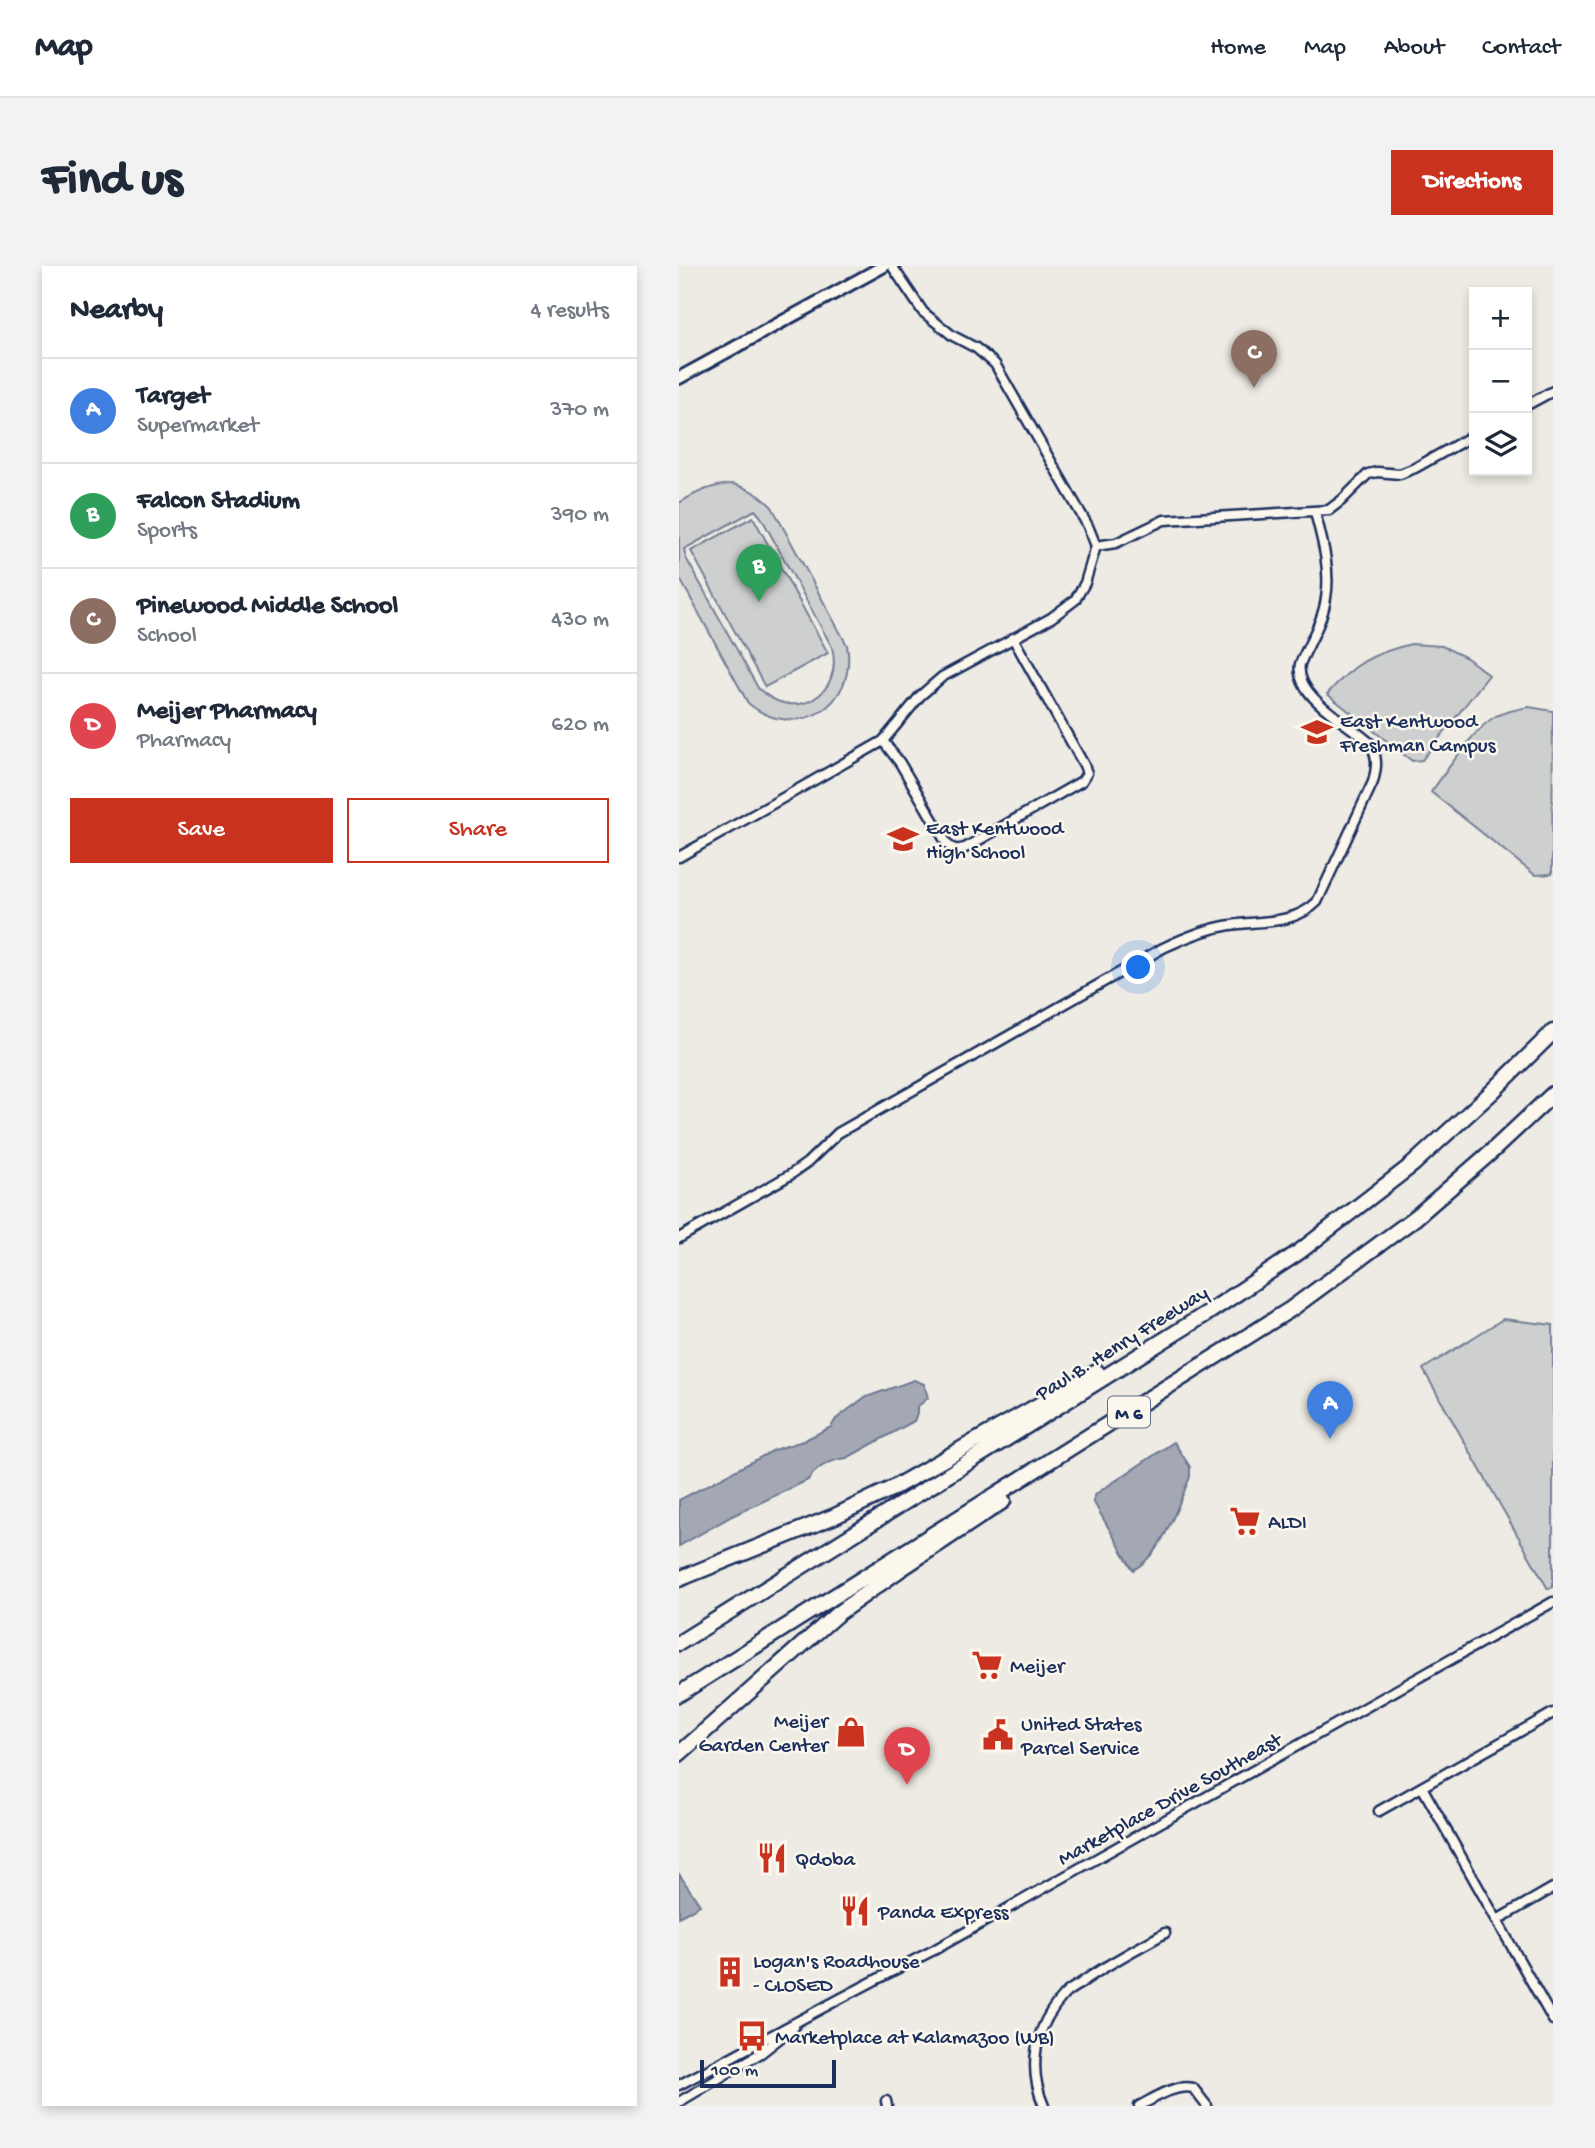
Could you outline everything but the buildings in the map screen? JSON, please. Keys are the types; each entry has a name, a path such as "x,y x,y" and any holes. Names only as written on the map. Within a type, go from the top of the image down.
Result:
{"highway":[{"name":"Paul B. Henry Freeway","path":"679,1643 1209,1312 1330,1230 1412,1165 1553,1032"},
{"name":"M 6","path":"679,1694 1227,1351 1336,1278 1415,1218 1553,1094"},
{"path":"679,1579 835,1516 893,1488 1108,1365 1209,1312"},
{"path":"679,1754 801,1644 869,1590 1162,1398 1227,1351"}],"main road":[{"path":"679,378 884,266"}],"street":[{"path":"679,857 883,741 920,696 942,677 1051,618 1075,600 1090,570 1096,546 1088,526 995,364 923,312 892,266"},
{"path":"1532,402 1553,391"},
{"path":"1096,546 1116,543 1164,520 1329,510 1368,474 1400,474 1469,438"},
{"path":"679,1238 790,1175 807,1163 838,1133 1163,948 1206,930 1290,918 1310,909 1317,902 1373,782 1377,766 1370,743 1311,697 1300,681 1300,664 1322,615 1326,598 1324,549 1315,512"},
{"path":"883,741 900,763 947,844 957,850 1082,781 1087,773 1084,765 1013,638"},
{"name":"Marketplace Drive Southeast","path":"679,2085 946,1944 1553,1602"},
{"path":"1379,1811 1553,1713"},
{"path":"1422,1787 1553,2020"},
{"path":"1497,1920 1553,1888"},
{"path":"1044,2106 1038,2094 1034,2073 1035,2050 1045,2023 1064,1994 1165,1933"},
{"name":"Marketplace Drive Southeast","path":"679,2102 761,2053 801,2021"},
{"path":"1139,2106 1177,2088 1186,2087 1193,2088 1207,2106"}],"shaded area":[{"path":"733,484 749,490 772,507 847,645 848,667 843,686 833,701 819,712 803,719 785,720 766,715 748,703 679,577 679,503 705,490","holes":["755,510 832,647 834,664 831,679 823,691 800,704 786,704 772,699 758,688 686,558 684,549"]},
{"path":"753,517 828,653 765,687 691,551"},
{"path":"1411,644 1442,646 1467,658 1489,675 1422,760 1412,761 1327,694 1365,661"},
{"path":"1529,707 1553,711 1552,874 1535,875 1431,792 1487,722 1504,713"},
{"path":"1503,1319 1553,1325 1553,1587 1548,1589 1423,1369"},
{"path":"914,1380 924,1384 928,1398 917,1407 914,1421 847,1458 825,1464 808,1480 732,1516 679,1546 679,1500 774,1450 803,1441 831,1427 836,1419 864,1398"},
{"path":"1174,1442 1190,1467 1190,1477 1161,1541 1144,1563 1133,1570 1093,1501 1096,1494"},
{"path":"679,1874 700,1905 679,1917"}],"place":[{"name":"Pinewood Middle School","path":"1254,388"},
{"name":"Falcon Stadium","path":"759,602"},
{"name":"East Kentwood Freshman Campus","path":"1317,732"},
{"name":"East Kentwood High School","path":"903,839"},
{"name":"Target","path":"1330,1439"},
{"name":"ALDI","path":"1245,1521"},
{"name":"Meijer","path":"987,1665"},
{"name":"Meijer Garden Center","path":"851,1732"},
{"name":"United States Parcel Service","path":"998,1735"},
{"name":"Meijer Pharmacy","path":"907,1785"},
{"name":"Qdoba","path":"772,1858"},
{"name":"Panda Express","path":"855,1911"},
{"name":"Logan's Roadhouse - CLOSED","path":"730,1972"},
{"name":"Marketplace at Kalamazoo (WB)","path":"752,2036"}]}
